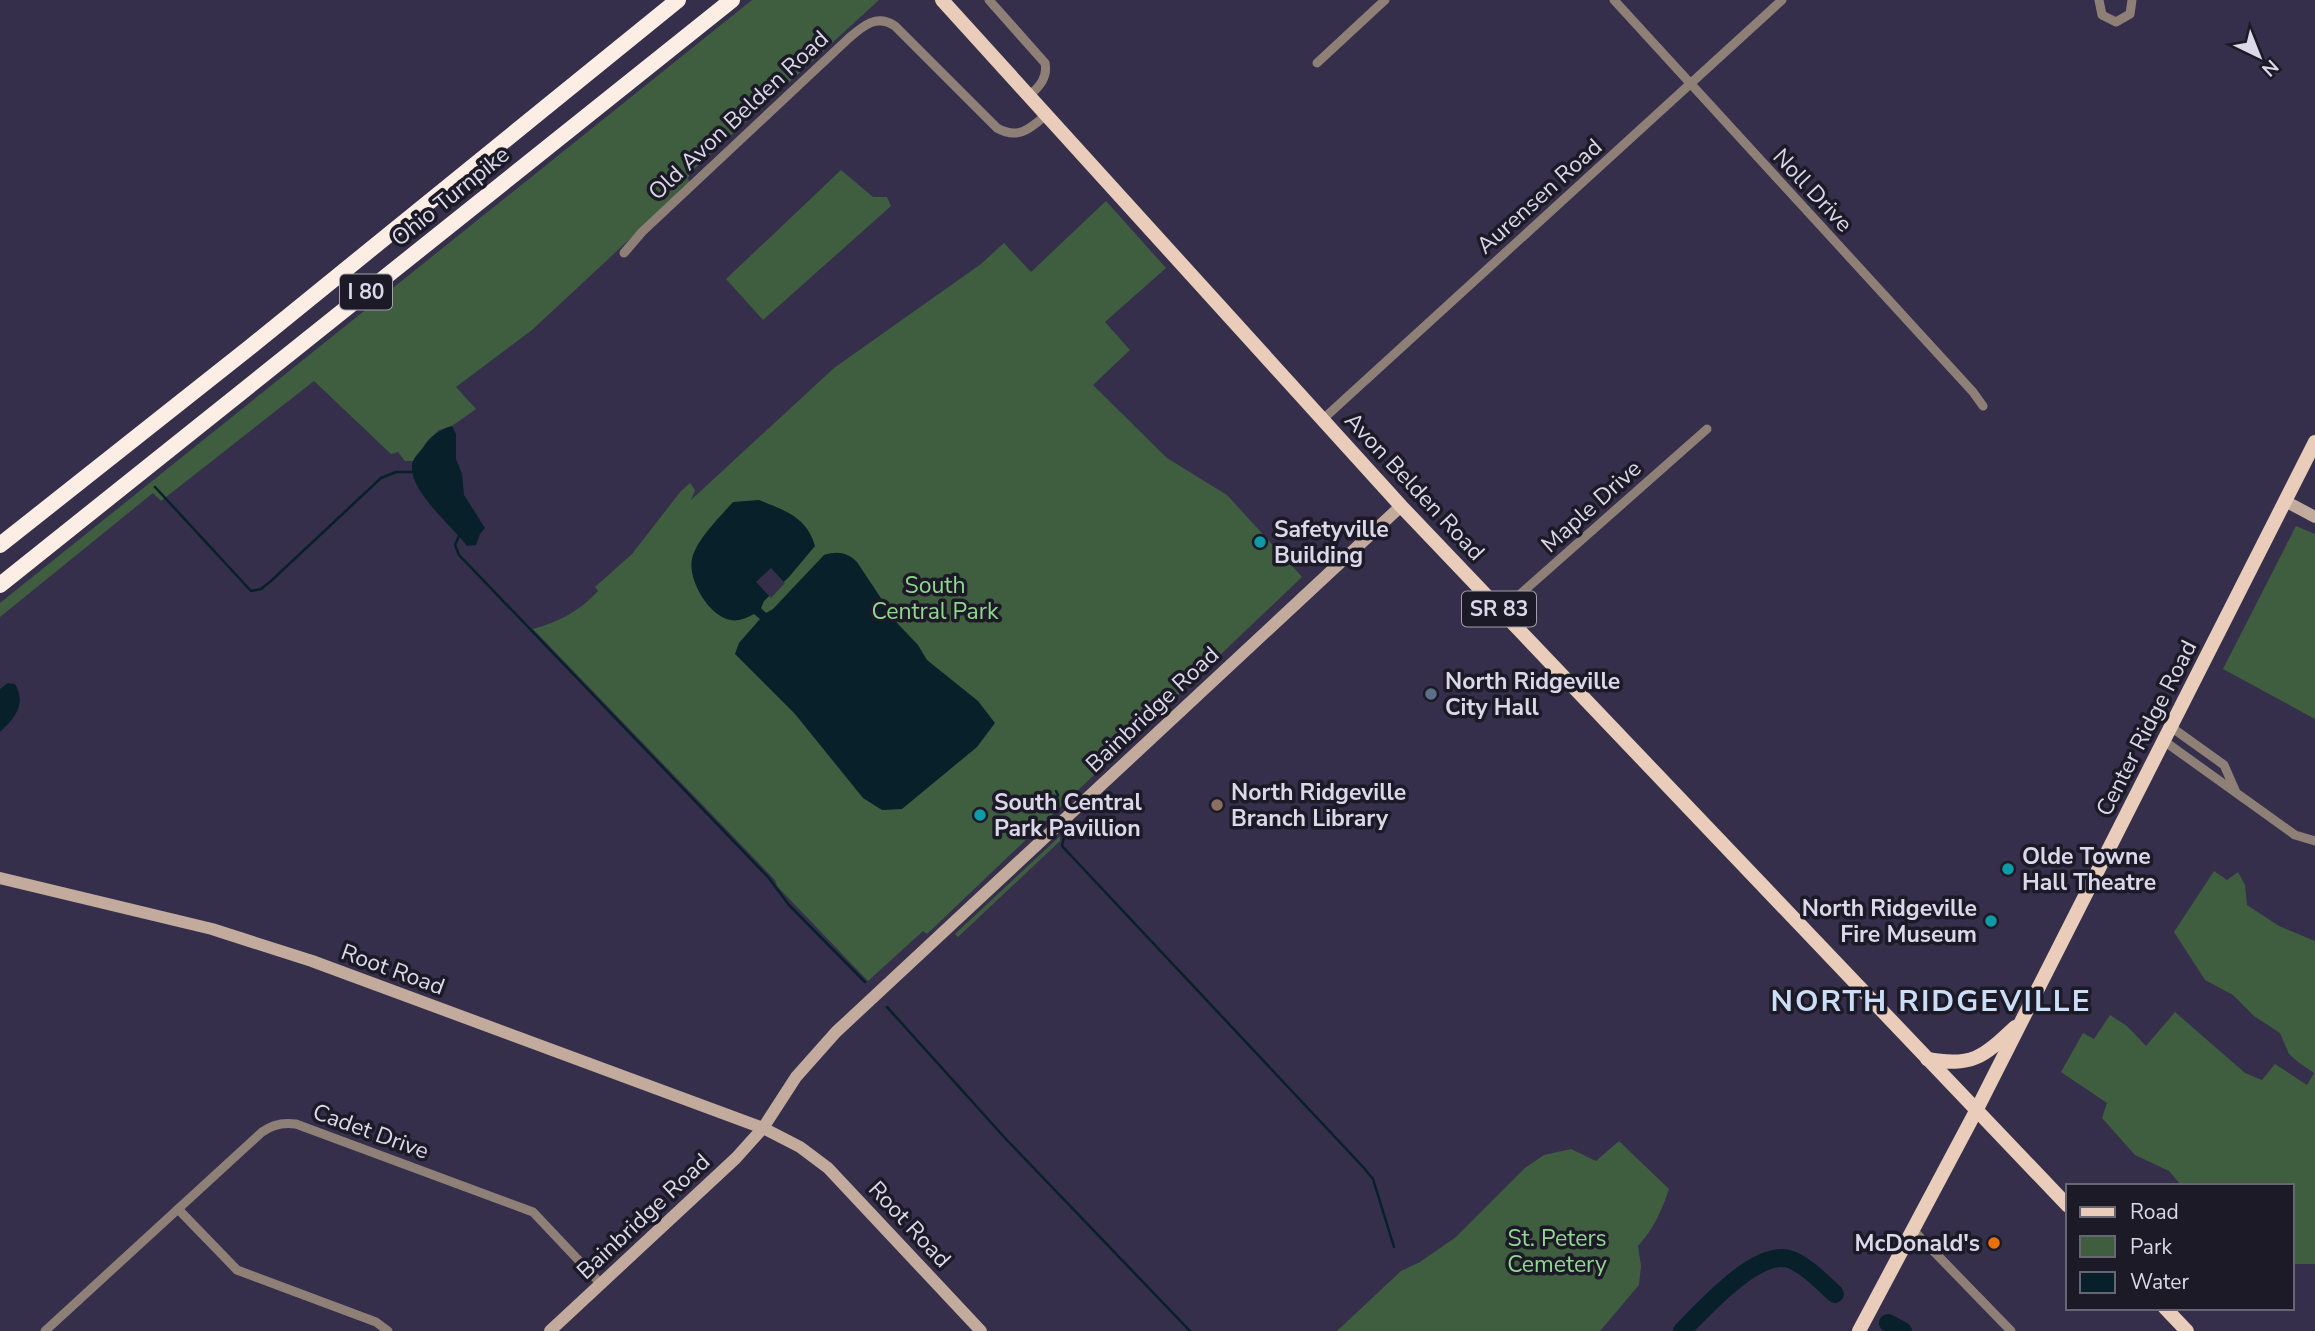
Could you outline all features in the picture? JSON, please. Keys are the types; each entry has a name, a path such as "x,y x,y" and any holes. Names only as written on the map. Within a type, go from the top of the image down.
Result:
{"highway":[{"name":"Ohio Turnpike","path":"0,545 678,0"},
{"name":"Ohio Turnpike","path":"0,584 732,0"}],"main road":[{"name":"Avon Belden Road","path":"942,0 1401,506 2066,1204"},
{"name":"Center Ridge Road","path":"1859,1331 1976,1111 2315,442"},
{"path":"1927,1059 1961,1063 1974,1059 1997,1044 2023,1019"},
{"path":"2167,1310 2187,1331"}],"street":[{"path":"989,0 1045,63 1042,81 1029,96"},
{"path":"1317,62 1385,0"},
{"name":"Noll Drive","path":"1614,0 1983,405"},
{"name":"Aurensen Road","path":"1322,420 1782,0"},
{"path":"2099,0 2102,15 2116,22 2130,15 2133,0"},
{"name":"Old Avon Belden Road","path":"624,253 642,232 849,37 875,20 885,20 895,26 988,120 1004,132 1024,132 1046,116"},
{"name":"Maple Drive","path":"1501,611 1707,429"},
{"path":"2285,501 2315,517"},
{"name":"Bainbridge Road","path":"550,1331 765,1129 796,1077 836,1032 1401,506"},
{"path":"2168,734 2235,792 2295,835 2315,841"},
{"path":"2168,734 2224,765 2235,792"},
{"name":"Root Road","path":"0,878 212,929 312,961 765,1129 800,1147 828,1168 981,1331"},
{"name":"Cadet Drive","path":"45,1331 269,1127 287,1123 296,1124 533,1212 601,1284"},
{"path":"178,1209 237,1270 376,1322 388,1331"},
{"path":"1913,1230 2011,1331"}],"green space":[{"path":"752,0 879,0 691,172 688,178 690,183 532,330 456,387 476,409 452,426 439,430 413,461 405,461 398,452 391,454 314,381 161,501 153,493 0,617 0,603"},
{"path":"841,170 873,197 887,197 891,206 763,320 726,279"},
{"name":"South Central Park","path":"1106,201 1166,268 1105,322 1130,350 1093,385 1167,458 1227,495 1302,577 927,934 923,931 868,981 777,886 775,880 533,629 568,615 591,598 598,591 595,587 632,554 681,491 690,483 695,490 691,500 834,368 981,264 1004,243 1031,272"},
{"path":"2296,526 2315,534 2315,719 2223,669"},
{"path":"1060,836 1060,841 958,937 955,934"},
{"path":"2214,871 2227,880 2238,872 2245,885 2247,905 2279,926 2315,941 2315,1264 2294,1264 2294,1184 2180,1184 2169,1171 2135,1155 2102,1118 2107,1103 2061,1072 2083,1033 2094,1039 2110,1015 2127,1026 2146,1046 2175,1012 2245,1073 2262,1080 2275,1064 2307,1085 2314,1073 2289,1054 2280,1033 2254,1016 2233,995 2205,980 2174,932"},
{"name":"St. Peters Cemetery","path":"1619,1141 1669,1189 1656,1219 1638,1246 1641,1266 1639,1285 1600,1331 1337,1331 1401,1271 1420,1262 1456,1237 1525,1168 1544,1155 1571,1149 1596,1161"}],"water":[{"path":"452,426 456,434 456,459 462,474 464,495 485,528 476,545 467,546 433,508 413,476 412,463 416,456 432,437"},
{"path":"759,500 786,511 800,521 815,546 764,601 761,608 766,613 773,609 824,555 846,554 857,562 898,624 918,645 927,660 978,701 995,723 977,747 902,809 882,810 863,798 795,714 735,654 739,643 760,619 754,614 739,620 720,616 711,609 698,589 692,559 703,537 733,502"},
{"path":"8,683 15,684 20,698 19,705 10,722 0,732 0,689"}],"pier":[{"path":"771,568 785,583 771,598 756,582"}],"waterway":[{"path":"155,487 251,591 261,589 271,581 381,478 396,472 413,472"},
{"path":"459,536 455,545 459,555 865,982"},
{"path":"1051,810 1058,795 1056,791"},
{"path":"1064,837 1062,846 1373,1179 1394,1247"},
{"path":"887,1007 1005,1138 1190,1331"},
{"path":"1682,1331 1732,1282 1764,1262 1779,1258 1792,1260 1804,1267 1835,1294"},
{"path":"1888,1323 1903,1331"}],"place":[{"name":"Safetyville Building","path":"1260,542"},
{"name":"North Ridgeville City Hall","path":"1431,694"},
{"name":"North Ridgeville Branch Library","path":"1217,805"},
{"name":"South Central Park Pavillion","path":"980,815"},
{"name":"Olde Towne Hall Theatre","path":"2008,869"},
{"name":"North Ridgeville Fire Museum","path":"1991,921"},
{"name":"McDonald's","path":"1994,1243"}],"district":[{"name":"NORTH RIDGEVILLE","path":"1931,1001"}]}
